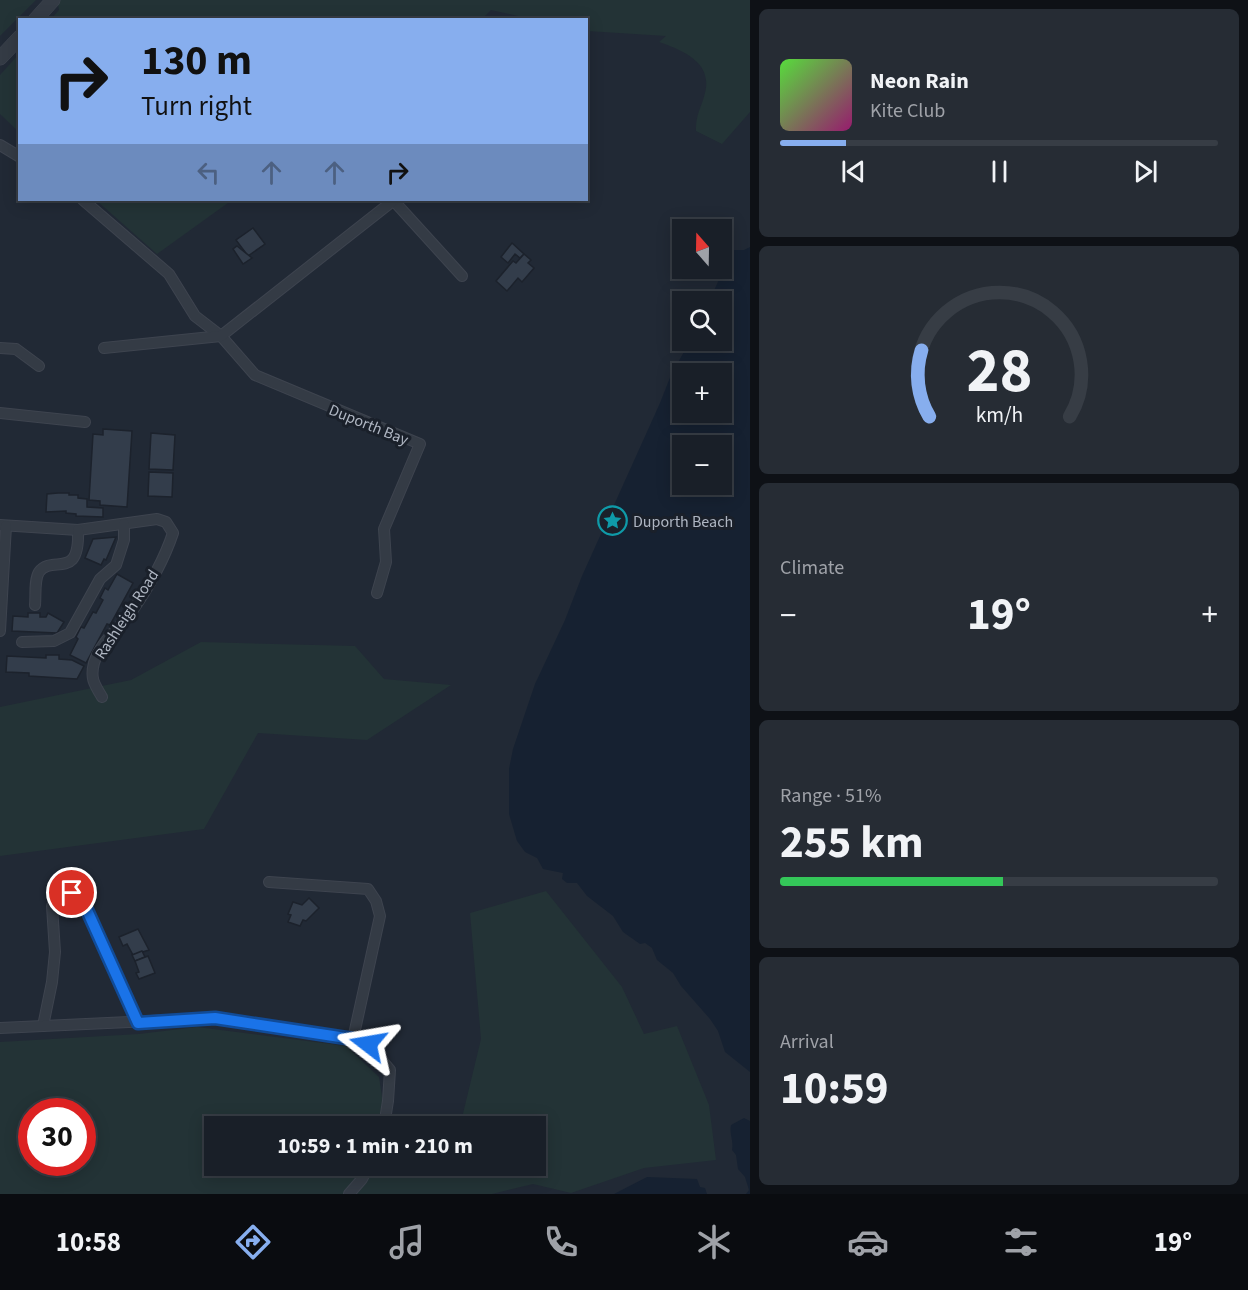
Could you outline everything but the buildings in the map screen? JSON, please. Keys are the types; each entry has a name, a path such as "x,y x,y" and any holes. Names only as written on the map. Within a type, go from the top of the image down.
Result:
{"street":[{"path":"37,18 53,0"},
{"path":"0,58 18,39"},
{"path":"0,145 18,156"},
{"name":"Duporth Bay","path":"84,201 169,274 195,316 221,336 255,375 420,444 384,529 386,562 377,593"},
{"path":"104,348 221,336 393,201"},
{"path":"395,201 462,276"},
{"path":"0,348 16,349 39,366"},
{"path":"0,412 86,422"},
{"name":"Rashleigh Road","path":"3,526 78,530 157,519 166,522 173,533 168,549 132,610 106,642 94,662 92,682 102,697"},
{"path":"22,642 54,641 70,633 100,579 116,565 124,540 124,524"},
{"path":"0,631 3,526"},
{"path":"35,605 39,572 45,567 64,565 75,556 79,545 78,530"},
{"path":"270,882 368,889 376,901 380,916 353,1039"},
{"path":"43,1026 52,982 55,952 52,906 62,897 72,893 82,899 138,1023"},
{"path":"0,1029 215,1018 353,1039 368,1044 390,1070 386,1116"},
{"path":"349,1194 364,1176"}],"shaded area":[{"path":"0,0 36,0 0,36"},
{"path":"57,0 750,0 750,112 722,144 696,131 706,82 700,65 686,53 659,42 666,36 588,31 588,18 527,18 491,10 483,18 52,18 59,10"},
{"path":"18,55 18,131 0,114 0,75"},
{"path":"97,201 231,201 157,254"},
{"path":"201,642 355,646 384,679 451,685 367,740 258,733 204,829 0,856 0,707 131,680"},
{"path":"546,891 622,987 644,1034 677,1026 709,1105 716,1160 644,1168 571,1193 533,1184 492,1194 349,1194 362,1176 546,1176 546,1116 462,1116 481,1039 470,913"},
{"path":"197,1027 346,1046 379,1077 383,1103 379,1116 204,1116 204,1176 357,1176 345,1194 0,1194 0,1042 139,1034"}],"water":[{"path":"750,247 750,1072 725,1052 718,1031 710,1019 681,986 673,973 657,960 652,948 645,943 640,944 623,932 613,916 587,896 577,883 567,883 562,879 563,873 543,869 537,858 525,852 517,841 509,814 509,769 513,749 535,684 672,373 672,423 732,423 732,363 678,363 684,351 732,351 732,291 714,291 719,279 732,279 733,250 744,250"},
{"path":"744,1118 750,1121 750,1194 746,1194 749,1190 745,1177 738,1169 736,1155 732,1150 731,1125"},
{"path":"647,1177 697,1179 700,1187 705,1188 707,1194 614,1194"}],"place":[{"name":"Duporth Beach","path":"612,521"}],"route":[{"path":"72,893 82,899 138,1023 215,1018 353,1039 368,1044"}]}
